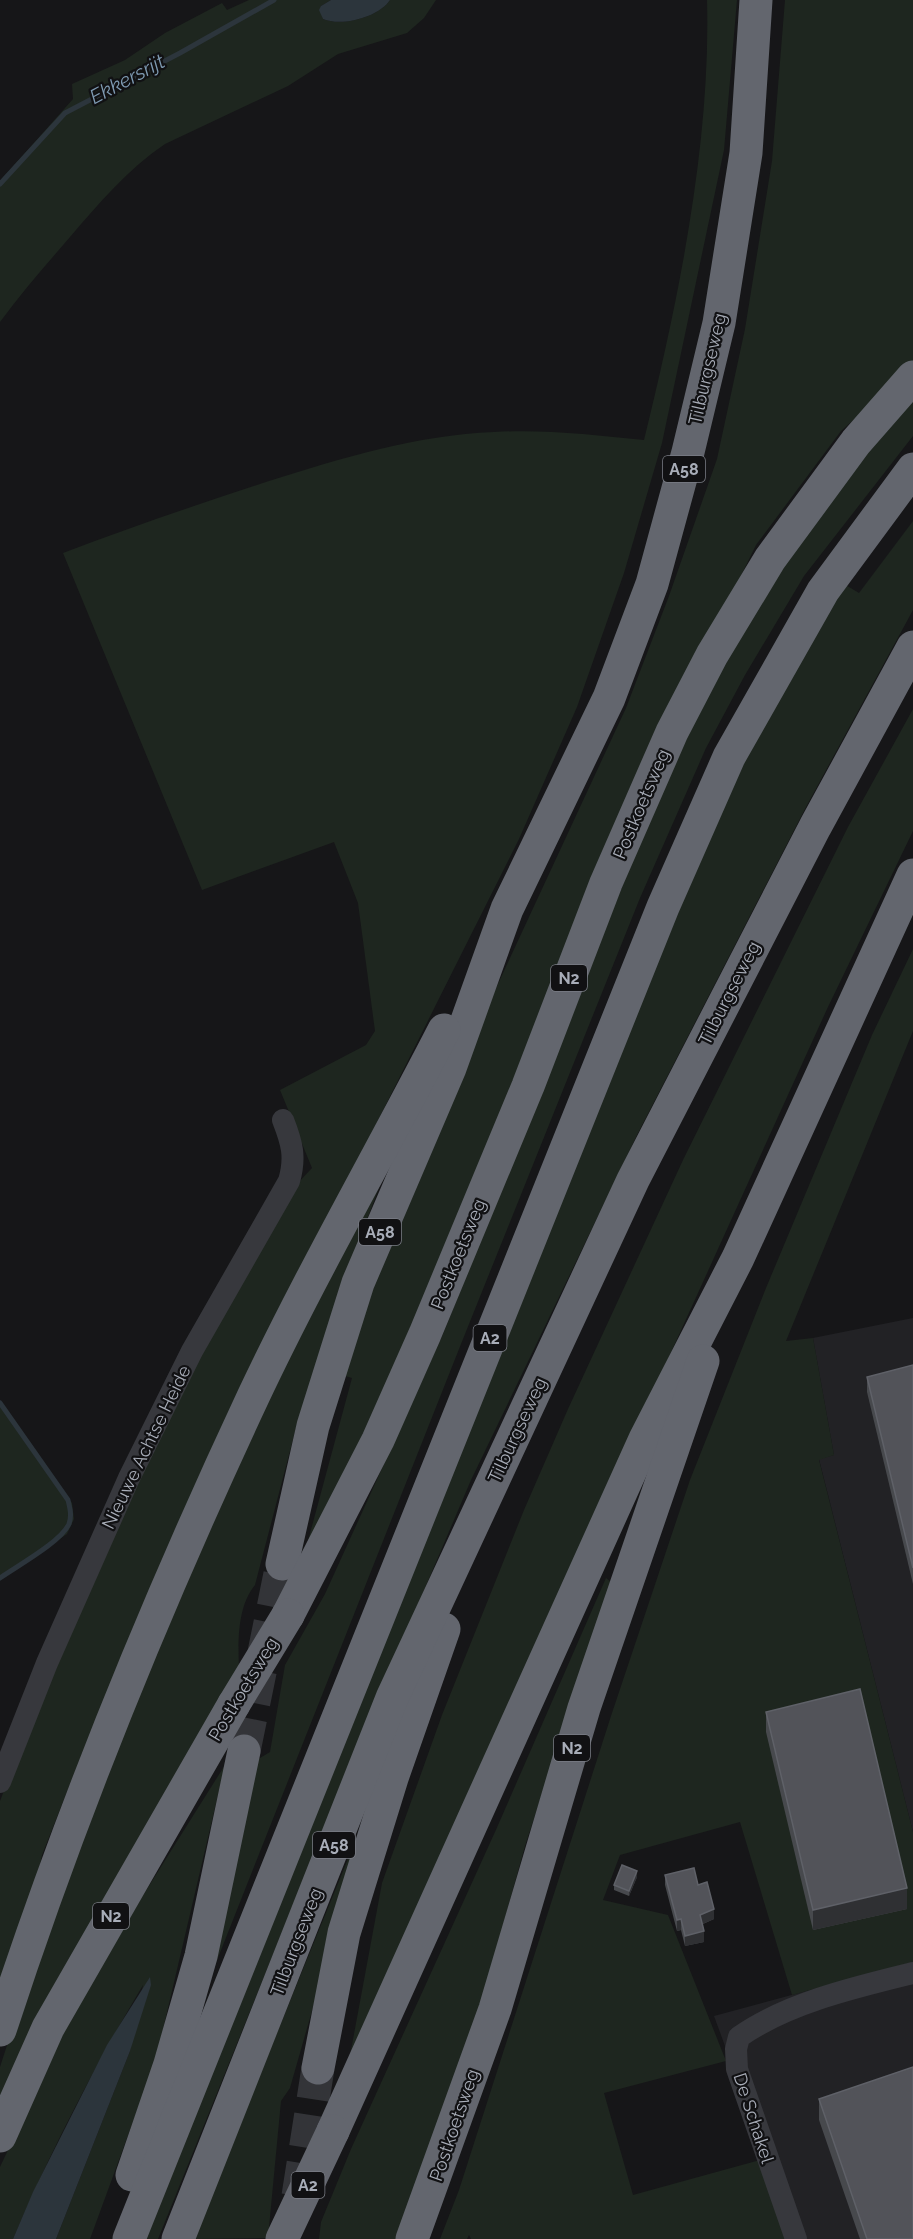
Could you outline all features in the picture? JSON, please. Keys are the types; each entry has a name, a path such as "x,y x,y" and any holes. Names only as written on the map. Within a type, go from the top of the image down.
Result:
{"highway":[{"name":"Tilburgseweg","path":"282,1564 313,1426 358,1283 450,1068 507,909 609,698 652,584 688,452 719,323 746,153 756,0"},
{"name":"Postkoetsweg","path":"0,2136 48,2028 234,1704 288,1615 378,1440 425,1334 528,1086 606,883 672,732 712,655 770,559 856,442 913,377"},
{"name":"A2","path":"129,2239 663,907 729,757 822,591 913,469"},
{"name":"Tilburgseweg","path":"178,2239 392,1698 633,1180 815,826 913,647"},
{"name":"Postkoetsweg","path":"282,2239 333,2131 645,1439 738,1258 913,874"},
{"name":"A58","path":"0,2031 78,1812 138,1657 254,1397 318,1267 507,909"},
{"name":"Postkoetsweg","path":"412,2239 495,2009 584,1708 738,1258"},
{"path":"318,2068 344,1933 392,1778 505,1458"},
{"path":"111,2239 170,2064 201,1956 244,1751"}],"street":[{"name":"Nieuwe Achtse Heide","path":"0,1782 47,1663 129,1478 192,1351 288,1180 294,1164 293,1146 283,1120"},
{"name":"De Schakel","path":"796,2239 738,2073 736,2049 739,2037 757,2024 851,1988 913,1973"}],"shaded area":[{"path":"249,0 331,0 321,6 323,19 340,22 369,16 390,0 436,0 424,18 407,33 338,54 288,86 165,144 151,154 103,199 0,322 0,181 73,99 72,84 125,60 165,33 222,3 227,10"},
{"path":"331,0 390,0 369,16 340,22 323,19 319,10"},
{"path":"707,0 737,0 724,150 662,443 624,573 577,707 519,839 309,1258 93,1726 42,1855 29,1917 0,2009 0,1801 53,1666 197,1355 297,1184 312,1168 280,1090 366,1045 375,1031 358,903 334,842 202,890 63,553 269,481 352,456 408,443 465,434 513,431 569,433 644,440 669,333 690,222 704,110"},
{"path":"785,0 913,0 913,362 893,385 841,431 756,545 728,602 421,1319 302,1563 352,1378 338,1374 464,1057 626,708 669,596 717,459 745,329 772,161"},
{"path":"913,391 913,436 804,576 745,675 706,748 640,898 189,2031 255,1761 270,1752 285,1665 325,1594 443,1334 682,737 777,566"},
{"path":"913,521 913,610 806,807 637,1135 471,1480 350,1764 158,2239 141,2239 493,1363 740,762 844,584 859,593"},
{"path":"913,709 913,831 827,1009 349,2061 382,1883 442,1715 524,1510 683,1160 848,827"},
{"path":"913,949 913,1031 786,1341 813,1338 834,1455 819,1460 913,1832 913,1962 792,1995 740,1822 620,1855 603,1900 668,1915 726,2061 604,2093 633,2195 760,2160 785,2239 471,2239 469,2235 467,2239 440,2239 459,2190 611,1716 690,1480 766,1288 872,1035"},
{"path":"398,1138 345,1277 297,1424 255,1585 242,1614 239,1669 0,2113 0,2067 18,2011 146,1670 265,1402"},
{"path":"913,1318 913,1832 819,1459 834,1455 813,1338"},
{"path":"0,1401 72,1503 74,1519 67,1534 0,1579"},
{"path":"606,1578 611,1582 525,1846 482,2001 397,2239 319,2239 321,2222 351,2149 495,1832"},
{"path":"225,1765 156,2059 90,2239 56,2239 130,2051 143,1985 74,2110 13,2239 0,2239 0,2167 64,2031 142,1897"},
{"path":"372,1800 290,2088 281,2101 268,2238 193,2239"},
{"path":"913,1962 913,2239 796,2239 714,2016"},
{"path":"150,1977 151,1985 130,2051 56,2239 13,2239 33,2192 107,2045"}],"building":[{"path":"913,1365 913,1568 867,1377"},
{"path":"860,1689 907,1888 813,1910 766,1712"},
{"path":"622,1865 637,1871 629,1891 614,1885"},
{"path":"694,1868 698,1885 707,1882 714,1909 700,1915 704,1931 685,1936 681,1919 677,1920 665,1875"},
{"path":"913,2067 913,2239 867,2239 819,2099"}],"waterway":[{"name":"Ekkersrijt","path":"0,184 65,113 180,53 274,0"},
{"path":"0,1403 68,1500 71,1515 69,1524 57,1538 0,1578"}],"tunnel":[{"path":"244,1751 282,1564"},
{"path":"298,2196 318,2068"}]}
